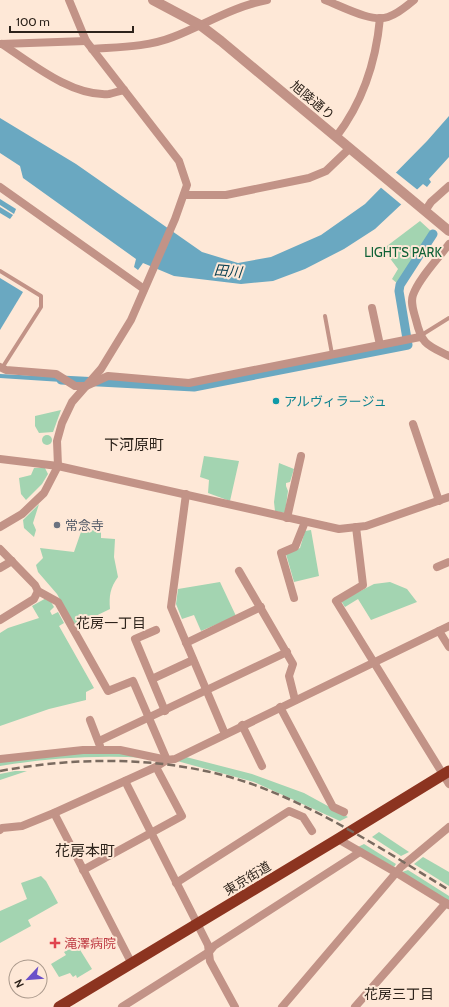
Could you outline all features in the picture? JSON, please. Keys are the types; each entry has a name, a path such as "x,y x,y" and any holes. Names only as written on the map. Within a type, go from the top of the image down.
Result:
{"highway":[{"name":"東京街道","path":"59,1007 338,839 446,772"}],"street":[{"path":"0,528 22,514 44,493 58,466 57,440 62,423 72,402 101,369 131,320 175,219 187,185 179,161 86,41 69,0"},
{"name":"旭陵通り","path":"153,0 200,25 449,231"},
{"path":"92,49 160,41 232,11 267,0"},
{"path":"325,0 367,16 380,18 388,17 414,0"},
{"path":"336,137 346,124 370,76 378,41 380,18"},
{"path":"1,44 86,41"},
{"path":"1,44 56,79 79,90 108,94 124,90"},
{"path":"184,195 226,194 309,178 326,172 350,148"},
{"path":"425,211 431,202 449,186"},
{"path":"0,187 144,289"},
{"path":"449,244 413,296 412,304 420,337 434,350 449,356"},
{"path":"372,308 380,345"},
{"path":"1,368 6,370 56,374 75,386 86,386 108,376 189,383 420,337"},
{"path":"413,424 439,501"},
{"path":"287,518 301,456"},
{"path":"0,459 58,466 339,529 366,526 449,497"},
{"path":"186,494 171,608 224,734"},
{"path":"294,598 281,553 295,547 305,522"},
{"path":"356,527 363,585 336,601 446,772 449,784"},
{"path":"0,549 35,585 38,591 58,602 108,691 133,681 166,760"},
{"path":"0,568 12,561"},
{"path":"437,567 449,562"},
{"path":"239,571 287,652 292,664 289,676 295,700"},
{"path":"0,620 34,599 38,591"},
{"path":"186,643 261,608"},
{"path":"0,759 102,750 120,750 166,760 175,759 242,725 449,626"},
{"path":"156,630 135,639 165,711"},
{"path":"439,631 449,647"},
{"path":"99,742 150,719 287,652"},
{"path":"152,679 192,660"},
{"path":"280,707 333,807 344,812"},
{"path":"90,720 102,750"},
{"path":"242,725 262,766"},
{"path":"1,828 22,826 54,813 156,767 166,760"},
{"path":"83,870 182,816 156,767"},
{"path":"125,781 208,945 213,967 235,1007"},
{"path":"176,883 289,811 303,817 312,831"},
{"path":"54,813 132,964"},
{"path":"282,1007 397,873 449,827"},
{"path":"338,839 447,904 355,1007"},
{"path":"122,1007 209,952 214,946 360,852"}],"lane":[{"path":"0,270 41,296 41,307 1,368"},
{"path":"325,316 332,354"},
{"path":"420,337 449,318"}],"green space":[{"name":"LIGHT'S PARK","path":"420,221 432,232 398,284 392,279 398,269 383,249"},
{"path":"61,410 53,432 39,433 35,426 35,416"},
{"path":"47,435 52,440 47,445 42,440"},
{"path":"204,456 239,461 230,501 208,493 209,480 200,477"},
{"path":"279,463 294,469 290,482 286,483 288,491 285,513 275,511 274,502"},
{"path":"34,468 45,468 48,474 42,484 26,500 21,494 19,478 31,475"},
{"path":"39,504 33,523 36,530 34,537 24,528 23,520"},
{"path":"82,529 101,531 101,538 115,539 114,557 118,577 111,592 110,609 75,626 57,594 38,572 36,565 43,558 40,548 74,552"},
{"path":"311,530 319,576 294,582 286,554 300,548 305,531"},
{"path":"220,582 236,616 201,631 194,615 182,619 176,604 178,589"},
{"path":"390,582 407,589 417,602 371,620 358,599 345,607 341,601 374,584"},
{"path":"48,597 54,607 50,611 52,615 58,612 64,623 59,626 94,688 86,692 86,700 49,709 0,726 0,633 8,628 39,618 32,606"},
{"path":"73,753 121,753 147,758 73,758 0,766 0,761"},
{"path":"186,757 252,774 304,793 348,817 340,821 254,782 177,761"},
{"path":"15,771 27,771 0,780 0,774"},
{"path":"379,832 409,852 401,856 372,837"},
{"path":"364,844 396,864 394,867 358,847"},
{"path":"423,857 449,872 449,886 414,864"},
{"path":"408,870 449,896 449,902 402,872"},
{"path":"41,876 46,881 58,903 28,920 31,926 0,943 0,911 27,899 21,883"},
{"path":"77,945 92,969 77,978 76,975 73,977 70,973 59,977 51,964 66,955 64,952"}],"water":[{"name":"田川","path":"449,116 449,157 429,179 431,182 427,187 423,184 375,229 344,249 305,269 273,281 241,284 174,276 143,263 138,270 134,267 136,259 23,178 20,166 0,153 0,118 76,164 202,252 238,263 271,257 321,235 365,204 427,141"},
{"path":"0,199 16,209 14,214 0,205"},
{"path":"0,207 13,215 10,219 0,213"},
{"path":"0,278 23,292 0,330"},
{"path":"0,374 58,377 62,382 0,378"}],"pier":[{"path":"394,171 419,191 403,206 379,186"}],"waterway":[{"path":"61,380 194,387 408,345 399,291 400,285 433,234"}],"railway":[{"path":"0,771 62,763 125,761 157,763 219,774 275,793 327,818 352,831 449,890"}],"place":[{"name":"アルヴィラージュ","path":"276,401"},
{"name":"常念寺","path":"57,525"},
{"name":"滝澤病院","path":"55,943"}],"district":[{"name":"下河原町","path":"134,445"},
{"name":"花房一丁目","path":"111,623"},
{"name":"花房本町","path":"85,851"},
{"name":"花房三丁目","path":"399,994"}]}
